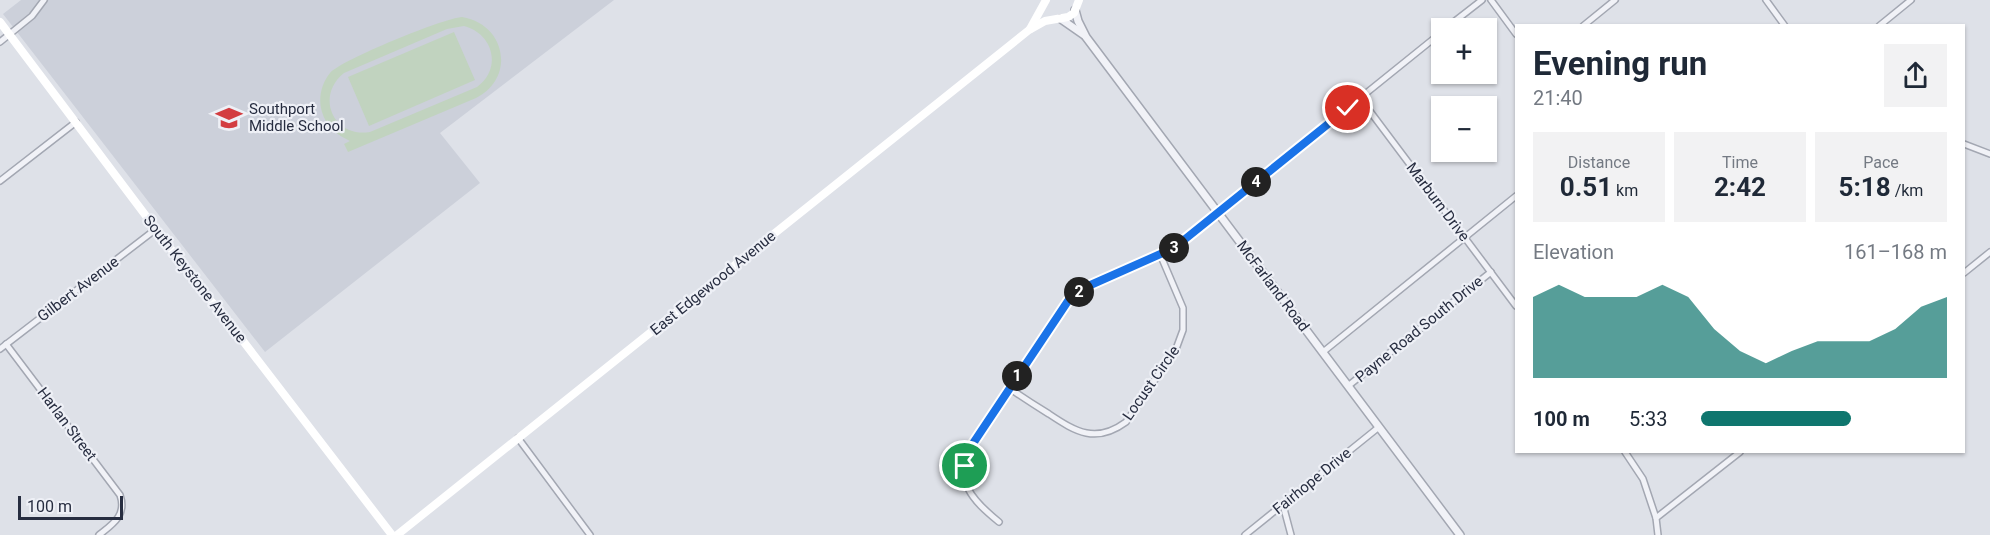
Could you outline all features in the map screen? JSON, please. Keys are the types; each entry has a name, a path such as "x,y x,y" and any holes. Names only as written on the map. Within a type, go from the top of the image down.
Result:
{"main road":[{"name":"East Edgewood Avenue","path":"1046,2 1050,14 1059,19"},
{"name":"East Edgewood Avenue","path":"1029,30 1046,2"},
{"name":"East Edgewood Avenue","path":"397,535 1029,30 1046,21 1071,15 1077,4"},
{"name":"South Keystone Avenue","path":"0,22 392,535"}],"street":[{"path":"0,42 32,16 44,0"},
{"path":"1459,18 1482,0"},
{"path":"1491,0 1515,33"},
{"path":"1585,24 1615,0"},
{"path":"1766,0 1784,24"},
{"path":"1881,24 1911,0"},
{"name":"McFarland Road","path":"1077,4 1078,21 1086,37 1460,535"},
{"name":"McFarland Road","path":"1059,19 1086,37"},
{"path":"999,522 971,495 965,479 965,466 972,445 1059,311 1086,287 1174,248 1431,41"},
{"name":"Marburn Drive","path":"1360,98 1515,305"},
{"path":"0,181 76,122"},
{"path":"1965,144 1990,154"},
{"path":"1323,352 1515,197"},
{"name":"Gilbert Avenue","path":"0,349 156,229"},
{"path":"1965,272 1990,252"},
{"name":"Locust Circle","path":"1009,388 1068,427 1080,432 1103,434 1115,430 1126,422 1176,349 1184,330 1183,308 1160,254"},
{"name":"Payne Road South Drive","path":"1348,386 1491,272"},
{"name":"Harlan Street","path":"6,344 118,492 122,507 117,520 99,535"},
{"name":"Fairhope Drive","path":"1245,535 1379,427"},
{"path":"518,438 590,535"},
{"path":"1626,453 1643,479 1656,518 1658,535"},
{"path":"1656,518 1739,453"},
{"path":"1283,505 1291,535"}],"shaded area":[{"path":"21,0 614,0 440,133 480,183 265,352 3,14"}],"green space":[{"path":"462,17 477,22 496,40 501,65 497,78 489,89 476,98 348,152 344,144 350,141 329,126 321,107 322,87 330,73 372,50","holes":["464,26 474,30 488,44 492,62 485,80 477,87 370,132 346,129 332,113 331,93 335,82 344,73 447,29"]},
{"path":"454,32 475,80 369,126 348,77"}],"place":[{"name":"Southport Middle School","path":"229,118"}],"route":[{"path":"965,466 966,456 972,445 1059,311 1068,301 1080,290 1174,248 1348,108"}]}
